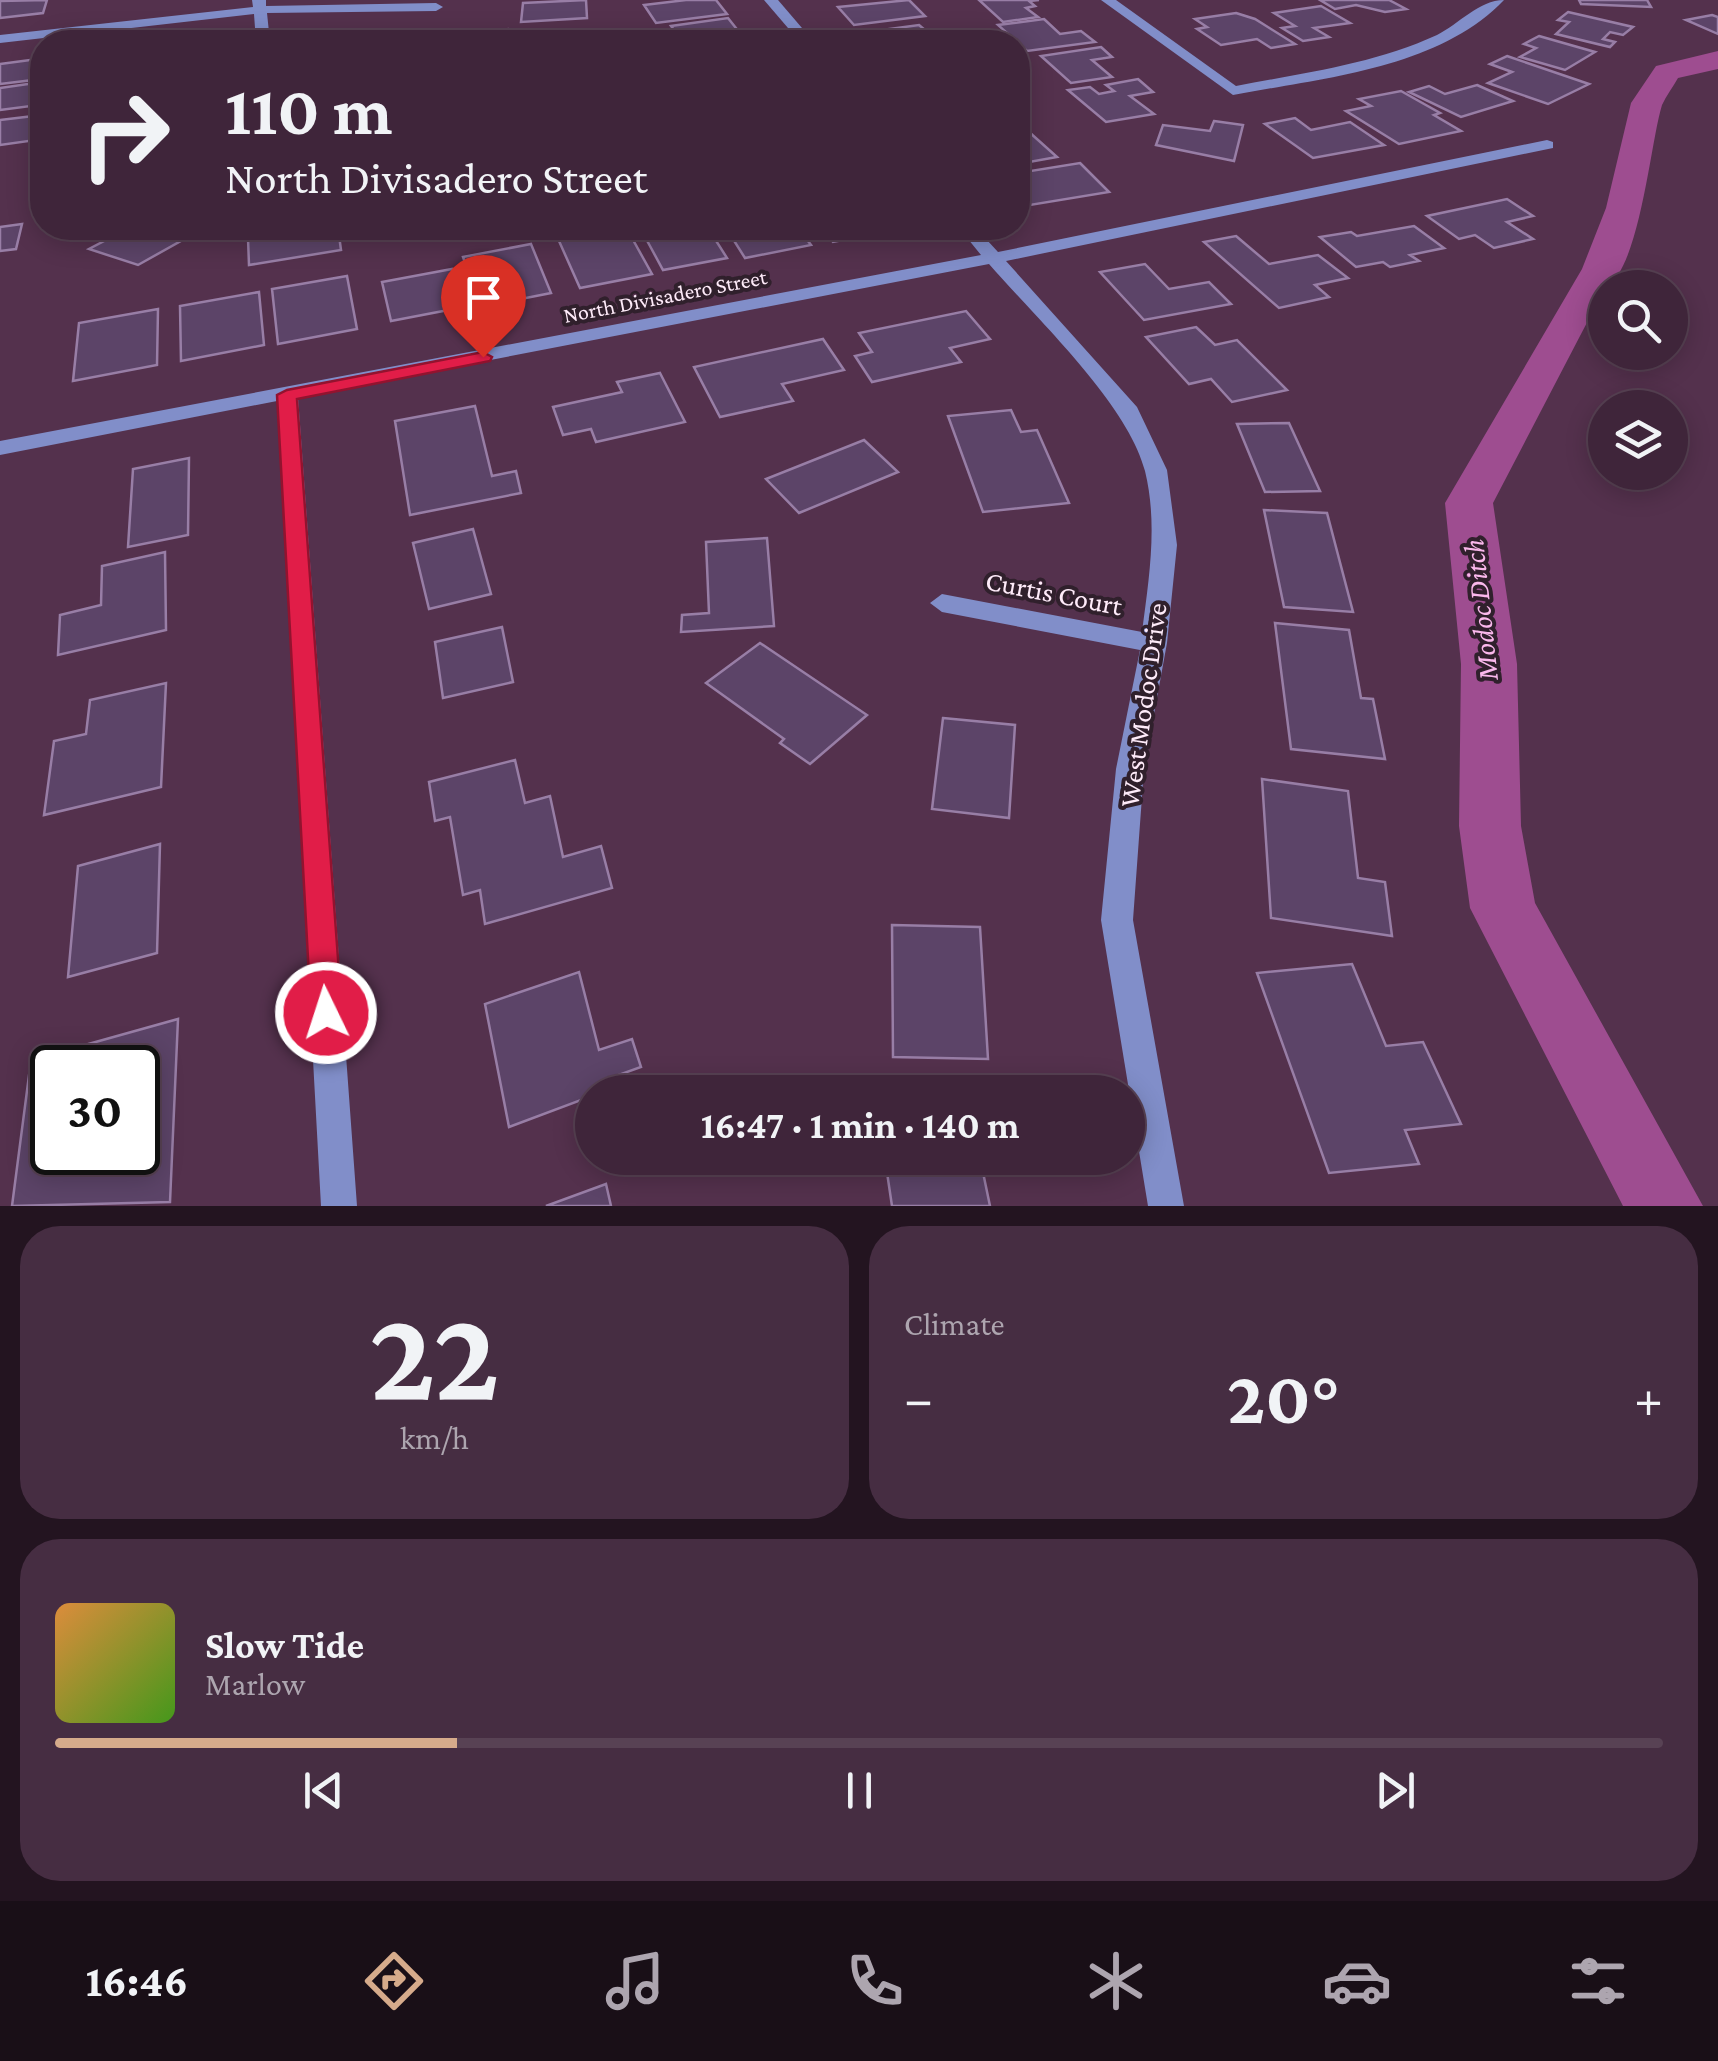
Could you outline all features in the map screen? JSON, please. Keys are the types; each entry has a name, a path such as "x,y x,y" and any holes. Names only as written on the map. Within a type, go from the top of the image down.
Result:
{"street":[{"path":"771,0 797,30"},
{"path":"1108,0 1233,91 1388,56 1478,21 1497,0"},
{"path":"65,30 259,3 385,2 436,7"},
{"path":"259,3 262,30"},
{"path":"0,39 30,35"},
{"name":"North Divisadero Street","path":"0,448 994,258 1547,146"},
{"name":"West Modoc Drive","path":"978,240 1129,412 1156,470 1165,544 1154,643 1130,769 1117,920 1166,1206"},
{"path":"287,395 339,1206"},
{"name":"Curtis Court","path":"942,603 1154,643"}],"building":[{"path":"47,0 43,13 0,18 0,1"},
{"path":"586,0 587,18 521,22 523,3"},
{"path":"716,0 727,14 656,23 644,5"},
{"path":"909,0 925,16 854,25 838,7"},
{"path":"979,0 1039,0 1029,1 1035,6 1026,8 1038,17 1003,22"},
{"path":"1320,0 1389,0 1406,9 1385,12 1356,5 1335,9"},
{"path":"1579,0 1647,0 1651,7 1581,4"},
{"path":"1321,6 1350,23 1314,28 1329,37 1303,41 1282,28 1295,26 1274,13"},
{"path":"1568,12 1633,27 1623,35 1610,32 1603,39 1615,42 1610,47 1556,34 1569,22 1558,20"},
{"path":"1236,13 1255,19 1295,44 1271,48 1257,39 1221,45 1197,29 1207,27 1195,19"},
{"path":"1718,17 1718,34 1686,20"},
{"path":"728,18 737,30 674,30 671,26"},
{"path":"1044,19 1060,34 1081,31 1095,42 1030,51 1030,30 1004,30 998,25"},
{"path":"919,25 925,30 882,30"},
{"path":"1539,36 1595,52 1565,70 1520,57 1536,48 1524,44"},
{"path":"1101,47 1112,57 1092,60 1112,77 1071,83 1041,56"},
{"path":"1507,56 1589,84 1548,104 1488,83 1512,72 1490,64"},
{"path":"30,60 30,80 0,84 0,64"},
{"path":"1138,79 1153,92 1130,96 1154,114 1106,122 1068,90 1090,87 1099,94 1114,91 1106,85"},
{"path":"30,84 30,106 0,110 0,88"},
{"path":"1477,85 1513,101 1461,117 1409,92 1429,86 1445,94"},
{"path":"1401,91 1440,113 1434,115 1461,131 1399,144 1346,111 1371,106 1359,99"},
{"path":"30,116 30,141 0,145 0,120"},
{"path":"1295,118 1311,130 1350,122 1384,145 1313,158 1265,124"},
{"path":"1214,121 1243,125 1234,161 1156,145 1163,125 1210,131"},
{"path":"1030,133 1057,157 1030,162"},
{"path":"1080,163 1109,192 1030,205 1030,171"},
{"path":"1507,199 1533,216 1507,222 1533,239 1494,248 1475,235 1459,239 1427,216"},
{"path":"22,224 16,249 0,251 0,227"},
{"path":"1414,226 1444,248 1410,255 1419,261 1390,267 1383,262 1356,267 1320,237 1351,232 1357,236"},
{"path":"1236,236 1269,264 1318,255 1348,278 1315,285 1329,297 1279,308 1204,242"},
{"path":"106,240 183,240 138,265 89,249"},
{"path":"248,240 340,240 341,250 249,265"},
{"path":"633,240 652,274 580,288 559,241"},
{"path":"647,240 716,240 727,258 663,270"},
{"path":"734,240 807,240 811,245 745,258"},
{"path":"531,244 551,293 480,307 463,257"},
{"path":"1145,264 1169,289 1209,282 1231,304 1144,320 1100,272"},
{"path":"452,269 464,307 391,321 382,282"},
{"path":"347,276 357,329 278,344 272,289"},
{"path":"259,292 264,345 181,361 180,306"},
{"path":"158,309 157,365 73,381 79,323"},
{"path":"966,311 990,339 950,348 961,362 872,382 855,356 872,352 859,333"},
{"path":"1196,327 1215,345 1237,340 1287,390 1232,402 1211,379 1189,384 1146,337"},
{"path":"823,339 844,370 782,384 793,401 720,417 694,367"},
{"path":"660,373 685,422 596,442 591,429 563,435 553,407 622,392 617,382"},
{"path":"475,406 492,476 516,471 521,493 410,515 395,421"},
{"path":"1011,410 1021,432 1037,430 1069,503 983,512 948,416"},
{"path":"1289,423 1320,491 1265,492 1237,424"},
{"path":"864,440 898,472 799,513 766,479"},
{"path":"189,458 188,535 128,547 133,469"},
{"path":"1264,510 1327,513 1353,612 1284,607"},
{"path":"473,529 491,594 429,609 413,543"},
{"path":"767,538 774,626 681,632 682,615 709,613 706,542"},
{"path":"165,552 166,630 58,655 60,615 101,605 102,566"},
{"path":"1275,623 1349,630 1361,698 1373,699 1385,759 1291,749"},
{"path":"502,627 513,682 443,698 435,642"},
{"path":"760,643 867,715 810,764 780,743 784,739 706,683"},
{"path":"166,683 161,787 44,815 54,741 86,734 90,700"},
{"path":"943,718 1015,725 1009,818 932,809"},
{"path":"515,760 525,803 550,796 563,857 601,846 612,888 485,924 480,890 463,895 450,817 435,821 429,782"},
{"path":"1262,779 1348,791 1358,878 1385,882 1392,936 1271,918"},
{"path":"160,844 157,953 68,977 78,866"},
{"path":"892,925 980,927 988,1059 893,1057"},
{"path":"1352,964 1386,1046 1423,1042 1461,1124 1405,1130 1419,1164 1329,1173 1257,973"},
{"path":"579,972 599,1050 632,1039 641,1067 618,1075 575,1075 575,1102 509,1127 485,1004"},
{"path":"178,1019 170,1202 12,1206 30,1068 30,1175 160,1175 160,1045 85,1045"},
{"path":"887,1175 984,1175 990,1206 892,1206"},
{"path":"606,1184 611,1206 546,1206"}],"waterway":[{"name":"Modoc Ditch","path":"1664,1206 1503,908 1490,826 1489,664 1469,503 1562,331 1601,269 1624,208 1647,103 1667,72 1718,60"}],"route":[{"path":"326,1013 287,395 483,357"}]}
